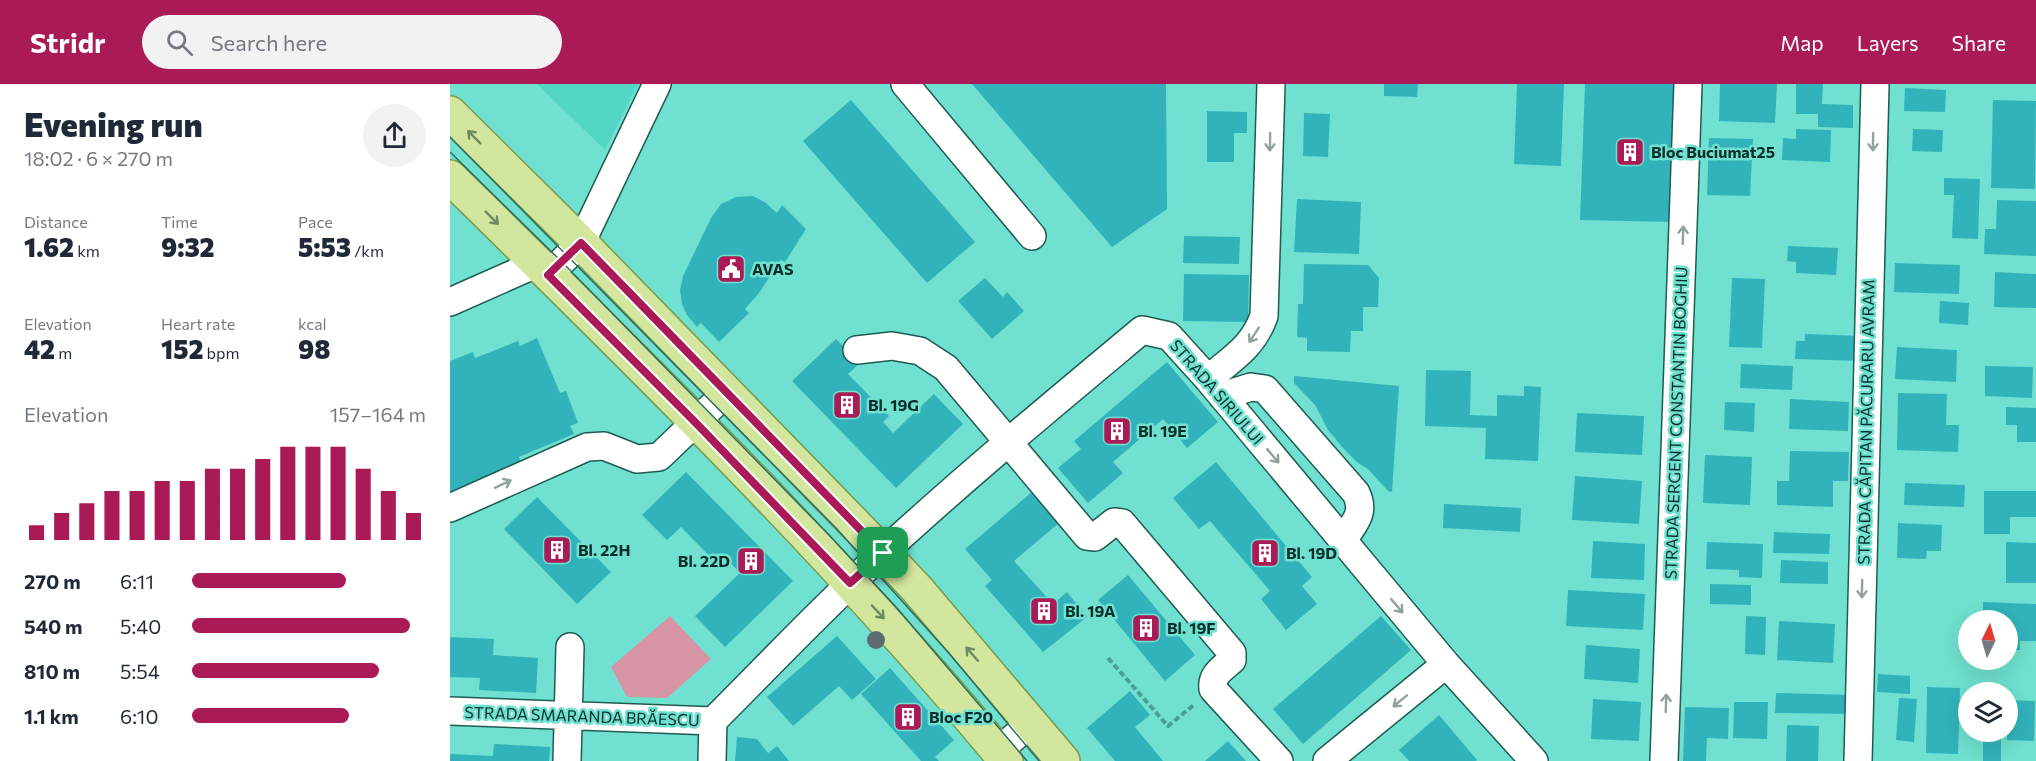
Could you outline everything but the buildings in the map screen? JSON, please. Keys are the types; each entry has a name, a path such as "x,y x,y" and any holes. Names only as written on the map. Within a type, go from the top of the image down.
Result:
{"main road":[{"path":"450,113 581,243 883,553 1063,761"},
{"path":"450,177 695,422 850,583 1002,756"}],"street":[{"path":"450,302 543,269 581,243 657,84"},
{"path":"905,84 1032,236"},
{"path":"1215,388 1258,333 1264,316 1271,84"},
{"name":"STRADA SERGENT CONSTANTIN BOGHIU","path":"1664,761 1688,84"},
{"name":"STRADA CĂPITAN PĂCURARU AVRAM","path":"1858,761 1875,84"},
{"name":"STRADA SIRIULUI","path":"850,583 1007,443 1142,330 1169,336 1446,664 1534,761"},
{"path":"857,350 892,346 920,351 946,368 1087,536 1095,537 1114,522 1122,523 1232,653 1232,660 1214,676 1213,689 1279,761"},
{"path":"1215,388 1265,389 1356,492 1361,511 1343,541"},
{"path":"450,508 587,447 604,446 637,459 659,457 726,393"},
{"name":"STRADA SMARANDA BRĂESCU","path":"712,761 713,720 850,583"},
{"path":"567,761 570,647"},
{"path":"1327,761 1446,664"},
{"name":"STRADA SMARANDA BRĂESCU","path":"450,711 713,720"},
{"path":"1002,756 1031,723"}],"path":[{"path":"1108,658 1168,726 1213,689"}],"shaded area":[{"path":"537,84 638,84 605,150"},
{"path":"670,616 711,659 667,698 627,697 611,667"}],"tram line":[{"path":"450,137 836,528 948,652 1039,761"},
{"path":"450,152 562,262 829,535 896,607 1027,761"}],"place":[{"name":"Bloc Buciumat25","path":"1630,152"},
{"name":"AVAS","path":"731,269"},
{"name":"Bl. 19G","path":"847,405"},
{"name":"Bl. 19E","path":"1117,431"},
{"name":"Bl. 22H","path":"557,550"},
{"name":"Bl. 19D","path":"1265,553"},
{"name":"Bl. 22D","path":"751,561"},
{"name":"Bl. 19A","path":"1044,611"},
{"name":"Bl. 19F","path":"1146,628"},
{"name":"Bloc F20","path":"908,717"}],"route":[{"path":"581,243 883,553 850,583 695,422 548,275 581,243"}]}
